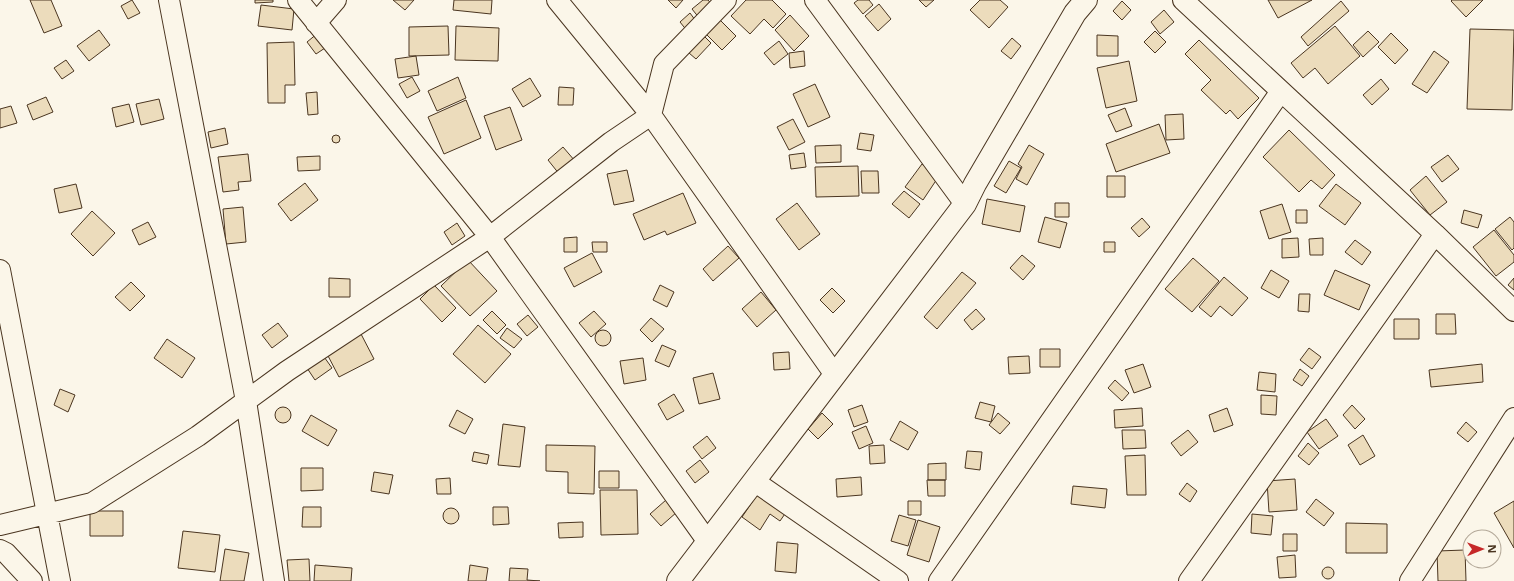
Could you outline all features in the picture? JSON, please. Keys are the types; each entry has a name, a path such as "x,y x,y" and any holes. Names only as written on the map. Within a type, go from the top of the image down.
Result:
{"street":[{"path":"169,0 246,401 274,581"},
{"path":"298,0 490,237 708,542"},
{"path":"316,23 336,0"},
{"path":"557,0 651,115 835,375"},
{"path":"0,525 92,503 198,436 287,370 490,237 611,142 651,115 664,64 726,0"},
{"path":"815,0 965,204"},
{"path":"678,581 965,204 975,184 1075,13 1086,0"},
{"path":"1183,0 1435,234 1514,311"},
{"path":"940,581 1281,91"},
{"path":"1189,581 1435,234"},
{"path":"0,270 60,581"},
{"path":"1410,581 1514,418"},
{"path":"754,481 898,581"},
{"path":"0,550 6,553 32,581"}],"building":[{"path":"30,0 51,0 62,26 44,33"},
{"path":"132,0 140,13 128,19 121,6"},
{"path":"255,0 273,0 273,2 255,3"},
{"path":"393,0 414,0 405,10"},
{"path":"454,0 492,0 491,14 453,10"},
{"path":"668,0 683,0 676,8"},
{"path":"703,0 708,0 714,7 700,19 692,9"},
{"path":"746,0 772,0 786,14 773,28 764,19 750,34 731,16"},
{"path":"858,0 869,0 873,5 863,14 854,3"},
{"path":"919,0 934,0 926,7"},
{"path":"980,0 1000,0 1008,7 989,28 970,10"},
{"path":"1268,0 1312,0 1278,18"},
{"path":"1483,0 1466,17 1451,1"},
{"path":"1122,1 1131,10 1122,20 1113,11"},
{"path":"1341,1 1349,11 1308,46 1301,37"},
{"path":"879,4 891,19 878,31 865,16"},
{"path":"261,5 294,9 292,30 258,26"},
{"path":"1164,10 1174,22 1160,34 1151,22"},
{"path":"690,13 698,24 688,32 680,22"},
{"path":"715,15 736,36 722,50 701,29"},
{"path":"790,15 809,36 794,51 775,30"},
{"path":"448,26 449,55 409,56 409,27"},
{"path":"456,26 499,28 498,61 455,60"},
{"path":"1335,26 1360,56 1328,84 1315,68 1303,78 1291,63"},
{"path":"1470,29 1514,30 1512,110 1467,109"},
{"path":"99,30 110,45 89,61 77,46"},
{"path":"698,30 711,43 696,59 682,47"},
{"path":"1155,31 1166,42 1155,53 1144,42"},
{"path":"1368,31 1379,42 1363,57 1353,45"},
{"path":"318,33 328,46 316,54 307,42"},
{"path":"1391,33 1408,50 1395,64 1378,47"},
{"path":"1097,35 1118,36 1118,56 1097,56"},
{"path":"1012,38 1021,46 1011,59 1001,51"},
{"path":"1199,40 1259,98 1238,119 1230,110 1226,114 1201,90 1211,80 1185,54"},
{"path":"779,41 788,54 774,65 764,53"},
{"path":"294,42 295,85 285,85 285,103 268,103 267,43"},
{"path":"804,51 805,66 790,68 789,53"},
{"path":"1434,51 1449,62 1427,93 1412,84"},
{"path":"416,56 419,75 398,78 395,59"},
{"path":"66,60 74,71 62,79 54,68"},
{"path":"1129,61 1137,101 1106,108 1097,68"},
{"path":"412,77 420,91 407,98 399,84"},
{"path":"458,77 466,98 437,111 428,91"},
{"path":"530,78 541,96 523,107 512,89"},
{"path":"1381,79 1389,89 1372,105 1363,95"},
{"path":"815,84 830,117 808,127 793,94"},
{"path":"559,87 574,88 573,105 558,105"},
{"path":"317,92 318,114 308,115 306,93"},
{"path":"46,97 53,112 33,120 27,105"},
{"path":"159,99 164,119 141,125 136,104"},
{"path":"466,100 481,138 444,154 428,117"},
{"path":"129,104 134,122 116,127 112,108"},
{"path":"11,106 17,123 0,128 0,109"},
{"path":"510,107 522,140 496,150 484,116"},
{"path":"1125,108 1132,126 1116,132 1108,115"},
{"path":"1183,114 1184,139 1166,140 1165,115"},
{"path":"793,119 805,142 789,150 777,127"},
{"path":"1159,124 1170,153 1116,172 1106,144"},
{"path":"225,128 228,144 211,148 208,132"},
{"path":"1289,130 1335,175 1322,189 1311,180 1299,192 1263,157"},
{"path":"860,133 874,135 871,151 857,149"},
{"path":"336,135 339,136 339,142 336,143 333,142 332,139 333,136"},
{"path":"841,145 841,162 816,163 815,146"},
{"path":"1029,145 1044,154 1027,185 1016,179 1022,167 1018,164"},
{"path":"563,147 575,161 560,175 548,160"},
{"path":"804,153 806,167 791,169 789,155"},
{"path":"248,154 251,181 238,182 239,190 223,192 218,157"},
{"path":"1448,155 1459,169 1442,182 1431,167"},
{"path":"320,156 320,170 298,171 297,157"},
{"path":"1009,161 1021,168 1006,193 994,186"},
{"path":"922,164 939,176 923,200 905,187"},
{"path":"858,166 859,196 816,197 815,167"},
{"path":"627,170 634,201 614,205 607,174"},
{"path":"861,171 878,171 879,193 862,193"},
{"path":"1107,176 1125,176 1125,197 1107,197"},
{"path":"1426,176 1447,202 1430,215 1410,190"},
{"path":"305,183 318,200 291,221 278,204"},
{"path":"76,184 82,208 59,213 54,189"},
{"path":"1336,184 1361,203 1345,225 1319,206"},
{"path":"904,191 920,204 909,218 892,204"},
{"path":"683,193 696,223 667,235 665,231 644,240 633,214"},
{"path":"987,199 1025,206 1020,232 982,224"},
{"path":"797,203 820,234 799,250 776,219"},
{"path":"1055,203 1069,203 1069,217 1055,217"},
{"path":"1282,204 1291,232 1269,239 1260,211"},
{"path":"243,207 246,242 226,244 223,209"},
{"path":"1296,210 1307,210 1307,223 1296,223"},
{"path":"1464,210 1482,215 1478,228 1461,223"},
{"path":"92,211 115,233 93,256 71,234"},
{"path":"1045,217 1067,223 1060,248 1038,242"},
{"path":"1510,217 1514,222 1514,248 1512,250 1495,229"},
{"path":"1142,218 1150,227 1139,237 1131,228"},
{"path":"148,222 156,237 139,245 132,230"},
{"path":"457,223 465,236 452,245 444,232"},
{"path":"1494,230 1514,255 1514,262 1496,276 1473,247"},
{"path":"577,237 577,252 564,252 564,238"},
{"path":"1298,238 1299,257 1282,258 1282,239"},
{"path":"1323,238 1323,255 1310,255 1309,239"},
{"path":"1355,240 1371,252 1362,265 1345,252"},
{"path":"592,242 607,242 607,252 593,252"},
{"path":"1104,242 1115,242 1115,252 1104,252"},
{"path":"728,246 739,258 713,281 703,269"},
{"path":"592,253 602,272 574,287 564,268"},
{"path":"1022,255 1035,266 1023,280 1010,268"},
{"path":"1193,258 1219,281 1192,312 1165,289"},
{"path":"468,260 497,291 470,316 441,286"},
{"path":"1271,270 1289,281 1279,298 1261,288"},
{"path":"1335,270 1370,285 1359,310 1324,295"},
{"path":"962,272 976,283 937,329 924,317"},
{"path":"1224,277 1248,298 1232,316 1220,306 1211,317 1199,307"},
{"path":"329,278 350,279 350,297 329,297"},
{"path":"1514,278 1514,290 1508,285"},
{"path":"131,282 145,296 130,311 115,297"},
{"path":"434,285 456,308 442,322 420,299"},
{"path":"660,285 674,292 667,307 653,300"},
{"path":"832,288 845,301 833,313 820,300"},
{"path":"761,292 776,310 757,327 742,309"},
{"path":"1299,294 1310,294 1309,312 1298,311"},
{"path":"976,309 985,319 972,330 964,320"},
{"path":"492,311 506,325 497,334 483,320"},
{"path":"594,311 606,324 591,337 579,323"},
{"path":"1436,314 1455,314 1456,334 1436,334"},
{"path":"528,315 538,327 527,336 517,324"},
{"path":"651,318 664,329 652,342 640,330"},
{"path":"1394,319 1419,319 1419,339 1394,339"},
{"path":"278,323 288,336 272,348 262,335"},
{"path":"478,325 511,354 485,383 453,354"},
{"path":"507,328 522,339 514,348 500,338"},
{"path":"600,330 606,330 611,335 609,344 606,346 600,346 595,341 595,335"},
{"path":"361,334 374,359 339,377 326,352"},
{"path":"167,339 195,358 182,378 154,358"},
{"path":"662,345 676,351 669,367 655,361"},
{"path":"1309,348 1321,357 1312,369 1300,360"},
{"path":"1040,349 1060,349 1060,367 1040,367"},
{"path":"789,352 790,369 774,370 773,353"},
{"path":"322,354 332,368 315,380 305,365"},
{"path":"1029,356 1030,373 1009,374 1008,357"},
{"path":"643,358 646,380 624,384 620,361"},
{"path":"1143,364 1151,387 1134,393 1125,370"},
{"path":"1482,364 1483,382 1431,387 1429,370"},
{"path":"1300,369 1309,376 1302,386 1293,380"},
{"path":"1259,372 1276,374 1275,392 1257,390"},
{"path":"713,373 720,399 699,404 693,378"},
{"path":"1115,380 1129,393 1122,401 1108,388"},
{"path":"60,389 75,395 68,412 54,405"},
{"path":"674,394 684,411 667,420 658,404"},
{"path":"1261,395 1277,396 1276,415 1261,414"},
{"path":"980,402 995,406 991,422 975,418"},
{"path":"862,405 868,422 854,427 848,410"},
{"path":"1352,405 1365,419 1355,429 1343,415"},
{"path":"283,407 290,412 291,415 286,422 283,423 276,418 275,415 280,408"},
{"path":"1142,408 1143,426 1115,428 1114,410"},
{"path":"1227,408 1233,425 1214,432 1209,415"},
{"path":"457,410 473,419 465,434 449,426"},
{"path":"822,413 833,424 818,439 808,429"},
{"path":"998,413 1010,423 1000,434 989,425"},
{"path":"311,415 337,430 328,446 302,431"},
{"path":"1326,419 1338,436 1319,449 1307,432"},
{"path":"900,421 918,432 908,450 890,440"},
{"path":"1466,422 1477,432 1468,442 1457,433"},
{"path":"503,424 525,427 520,467 498,465"},
{"path":"866,426 873,443 859,449 852,432"},
{"path":"1122,430 1145,430 1146,448 1123,449"},
{"path":"1188,430 1198,442 1181,456 1171,443"},
{"path":"1363,435 1375,456 1360,465 1348,445"},
{"path":"707,436 716,448 702,459 693,447"},
{"path":"1308,443 1319,453 1309,465 1298,456"},
{"path":"546,445 595,446 594,494 568,493 568,472 546,471"},
{"path":"884,445 885,463 870,464 869,446"},
{"path":"967,451 982,452 980,470 965,468"},
{"path":"474,452 489,455 487,464 472,461"},
{"path":"1145,455 1146,495 1127,495 1125,456"},
{"path":"700,460 709,472 695,483 686,471"},
{"path":"946,463 946,480 928,480 928,464"},
{"path":"301,468 323,468 323,490 301,491"},
{"path":"599,471 619,471 619,488 599,488"},
{"path":"374,472 393,475 389,494 371,491"},
{"path":"861,477 862,495 837,497 836,479"},
{"path":"450,478 451,494 437,494 436,479"},
{"path":"1295,479 1297,510 1269,512 1267,481"},
{"path":"927,480 945,480 945,496 928,496"},
{"path":"1187,483 1197,491 1190,502 1179,494"},
{"path":"1073,486 1107,489 1105,508 1071,504"},
{"path":"761,489 789,508 780,521 770,514 760,530 742,517"},
{"path":"600,490 637,490 638,534 601,535"},
{"path":"1316,499 1334,513 1324,526 1306,512"},
{"path":"666,500 677,512 661,526 650,514"},
{"path":"908,501 921,501 921,515 908,515"},
{"path":"1514,501 1514,548 1494,513"},
{"path":"303,507 321,507 321,527 302,527"},
{"path":"493,507 508,507 509,524 493,525"},
{"path":"451,508 458,513 459,516 454,523 451,524 444,519 443,516 448,509"},
{"path":"90,511 123,511 123,536 90,536"},
{"path":"1252,514 1273,516 1271,535 1251,533"},
{"path":"899,515 916,520 908,546 891,541"},
{"path":"918,520 940,527 929,562 907,555"},
{"path":"583,522 583,537 559,538 558,523"},
{"path":"1346,523 1387,524 1387,553 1346,553"},
{"path":"183,531 220,535 215,572 178,568"},
{"path":"1283,534 1297,534 1297,551 1283,551"},
{"path":"777,542 798,544 796,573 775,571"},
{"path":"225,549 249,553 244,581 220,581"},
{"path":"1462,550 1462,569 1466,569 1466,581 1438,581 1437,551"},
{"path":"1295,555 1296,577 1279,578 1277,557"},
{"path":"309,559 310,581 289,581 287,560"},
{"path":"315,565 352,568 351,581 314,581"},
{"path":"470,565 488,568 486,581 468,581"},
{"path":"1328,567 1332,569 1334,573 1332,577 1328,579 1324,577 1322,573 1324,569"},
{"path":"510,568 528,569 527,580 540,581 509,581"}]}
